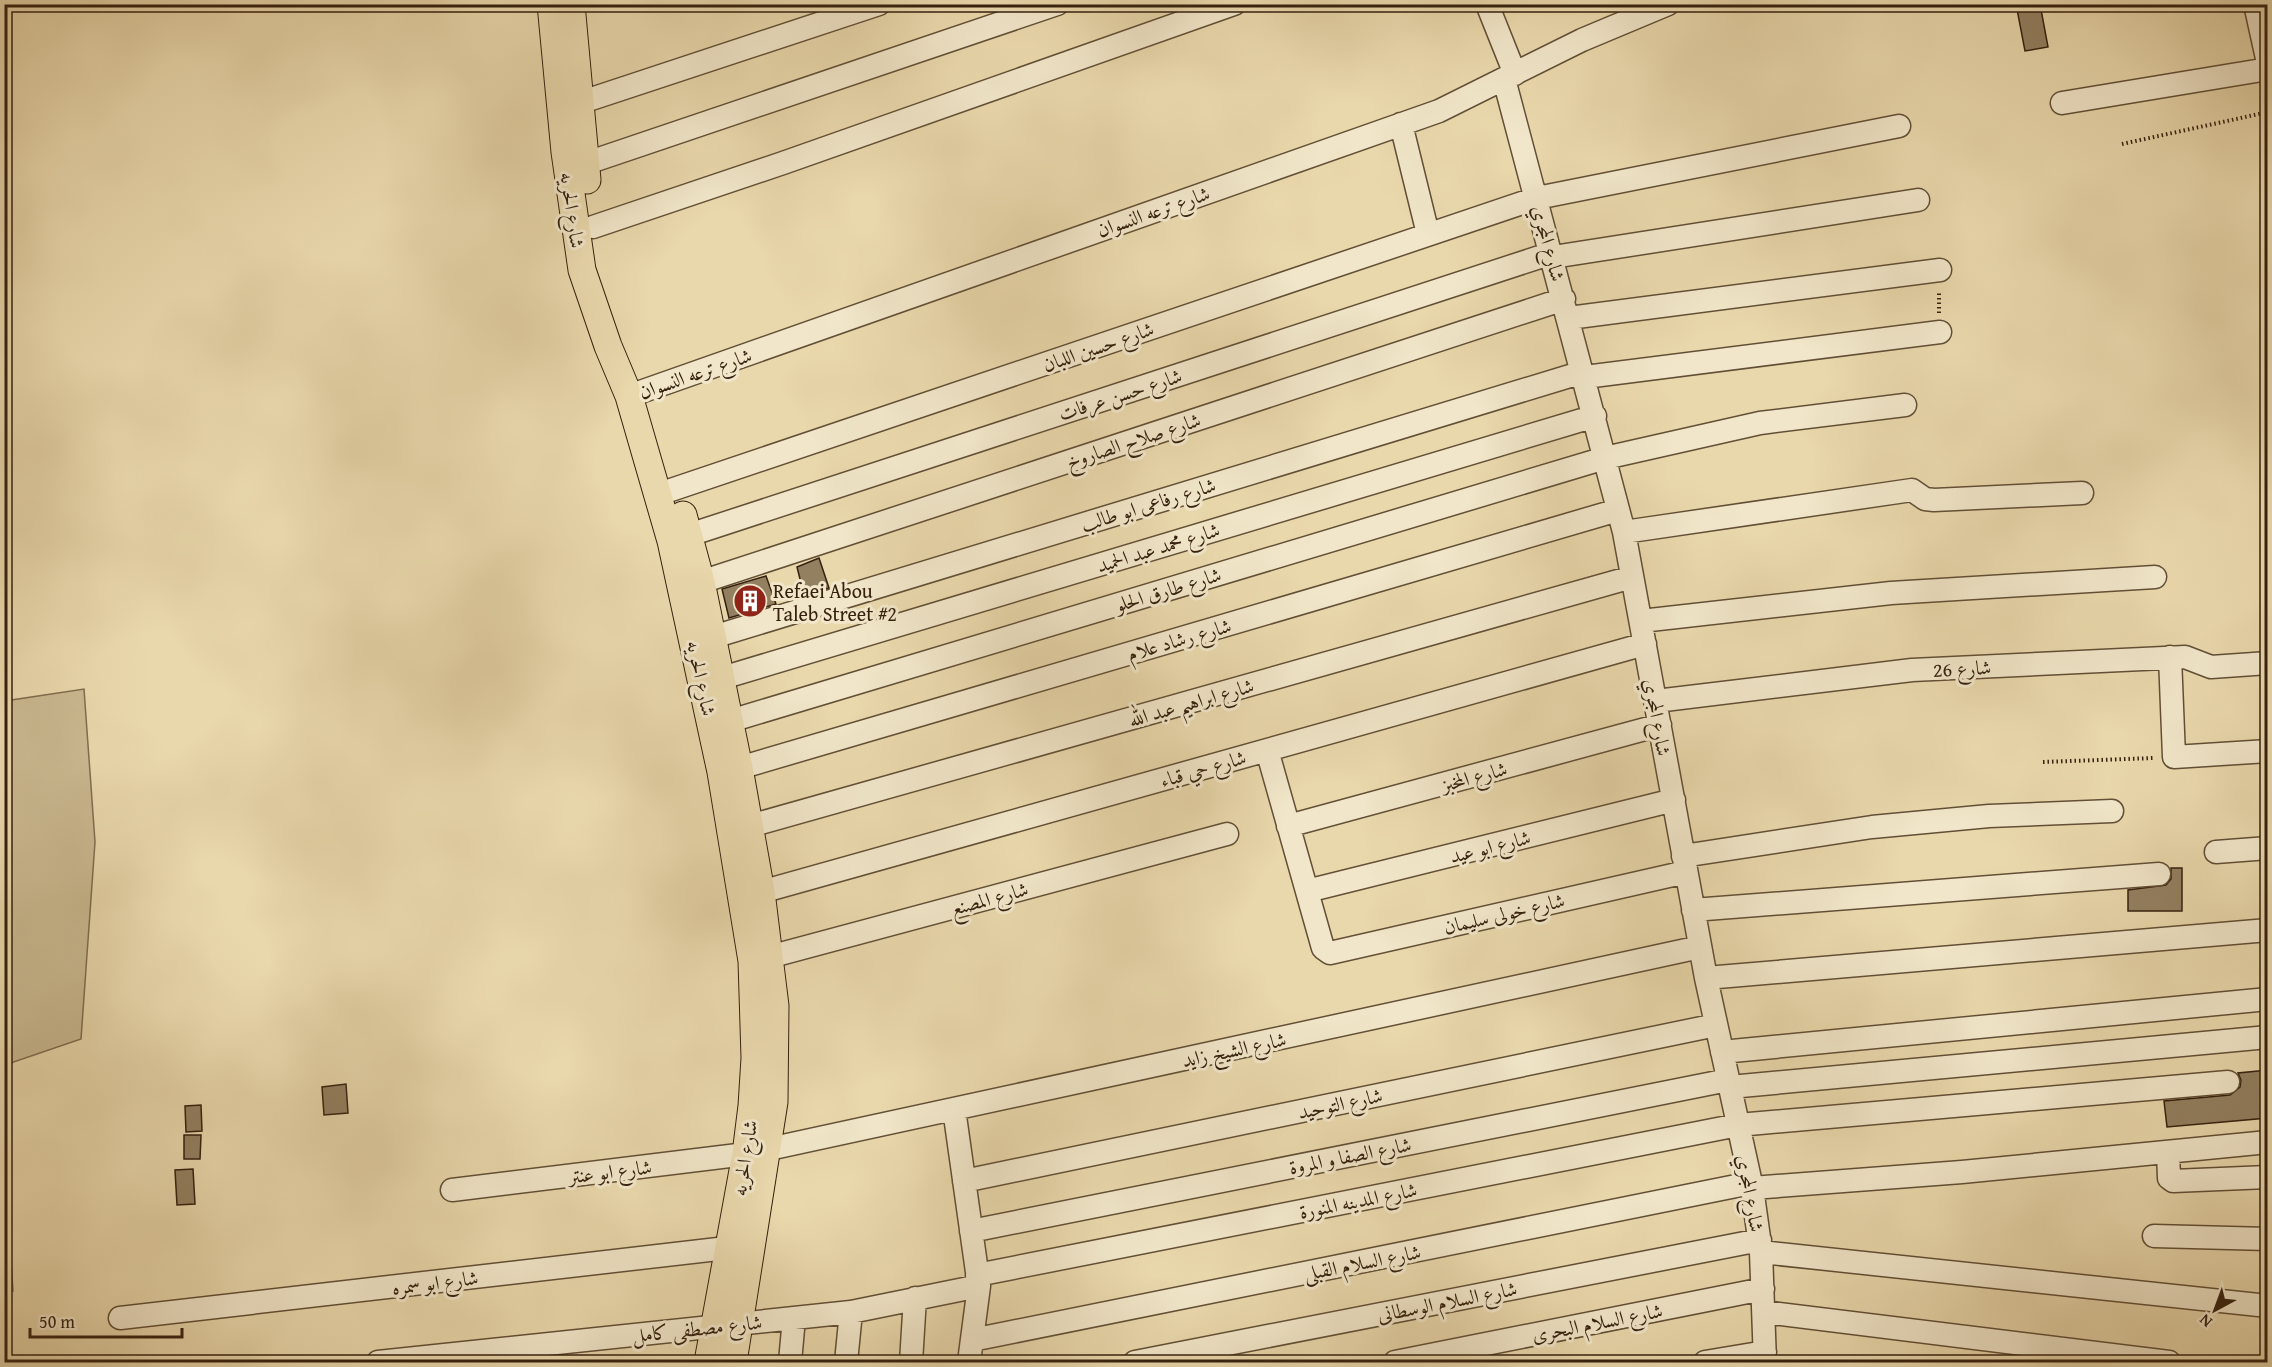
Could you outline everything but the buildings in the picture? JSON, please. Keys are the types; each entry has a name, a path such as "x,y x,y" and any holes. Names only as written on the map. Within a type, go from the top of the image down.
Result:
{"main road":[{"name":"شارع الحريه","path":"551,4 565,152 578,249 595,313 636,393"},
{"name":"شارع الحريه","path":"571,4 584,164 593,226 607,294 667,492 694,640 761,959"},
{"name":"شارع الحريه","path":"667,492 689,535 701,582 722,678 761,892 761,959 755,1058 757,1152 727,1325 708,1362"},
{"name":"شارع الحريه","path":"727,1325 733,1362"}],"street":[{"path":"579,103 879,4"},
{"path":"584,164 1057,4"},
{"path":"593,226 794,159 1234,4"},
{"name":"شارع المجري","path":"1487,4 1510,77 1537,198 1624,532 1706,978 1752,1185 1761,1246 1765,1357"},
{"name":"شارع ترعه النسوان","path":"636,393 1439,111 1582,40 1668,4"},
{"path":"2255,4 2268,63"},
{"path":"2062,103 2268,69"},
{"path":"1401,124 1428,234"},
{"name":"شارع حسين اللبان","path":"667,492 1537,198 1899,126"},
{"name":"شارع حسن عرفات","path":"689,535 1552,255 1918,200"},
{"name":"شارع صلاح الصاروخ","path":"701,582 1566,308 1940,270"},
{"name":"شارع رفاعى ابو طالب","path":"713,636 1584,375 1940,332"},
{"name":"شارع طارق الحلو","path":"730,721 1605,458 1760,423 1905,405"},
{"name":"شارع محمد عبد الحميد","path":"722,678 1595,416"},
{"path":"1624,532 1912,490 1925,499 1934,500 2082,493"},
{"name":"شارع رشاد علام","path":"739,768 1618,510"},
{"name":"شارع ابراهيم عبد الله","path":"750,826 1632,577"},
{"path":"1641,621 1891,593 2155,577"},
{"name":"شارع حي قباء","path":"761,892 1645,644"},
{"path":"2170,657 2174,757 2268,751"},
{"name":"شارع 26","path":"1656,700 1912,670 2170,657 2185,657 2211,667 2268,663"},
{"name":"شارع المخبز","path":"1288,826 1660,725"},
{"path":"1267,750 1307,891"},
{"name":"شارع ابو عيد","path":"1307,891 1674,800"},
{"name":"شارع خولى سليمان","path":"1307,891 1323,948 1335,952 1685,864 1872,827 1989,816 2112,811"},
{"name":"شارع المصنع","path":"761,959 1227,834"},
{"path":"2217,852 2268,848"},
{"path":"1693,910 2159,874"},
{"path":"1706,978 2268,930"},
{"name":"شارع الشيخ زايد","path":"757,1152 1700,947"},
{"path":"1722,1052 2268,999"},
{"name":"شارع التوحيد","path":"964,1181 1716,1024"},
{"name":"شارع الصفا و المروة","path":"971,1231 1729,1083 2268,1037"},
{"name":"شارع المدينه المنورة","path":"978,1281 1738,1125 2228,1082"},
{"path":"954,1109 978,1281 970,1351"},
{"name":"شارع السلام القبلى","path":"970,1351 1752,1185 1828,1184 2268,1142"},
{"name":"شارع ابو عنتر","path":"452,1190 757,1152"},
{"path":"2168,1152 2169,1178 2173,1181 2268,1177"},
{"path":"2154,1236 2268,1239"},
{"name":"شارع السلام الوسطانى","path":"1135,1362 1761,1246 2268,1306"},
{"name":"شارع ابو سمره","path":"120,1318 740,1247"},
{"name":"شارع مصطفى كامل","path":"378,1362 851,1312 978,1281"},
{"name":"شارع السلام البحرى","path":"1395,1362 1763,1289"},
{"path":"911,1362 915,1298"},
{"path":"846,1362 851,1312"},
{"path":"1764,1312 2169,1362"},
{"path":"790,1362 794,1318"},
{"path":"1706,1362 1765,1357"}],"path":[{"path":"2122,144 2268,112"},
{"path":"1940,270 1940,332"},
{"path":"2043,762 2174,757"}],"shaded area":[{"path":"84,689 95,842 81,1039 5,1065 5,701"},
{"path":"5,1173 13,1291 4,1294"}],"place":[{"name":"Refaei Abou Taleb Street #2","path":"750,601"}]}
